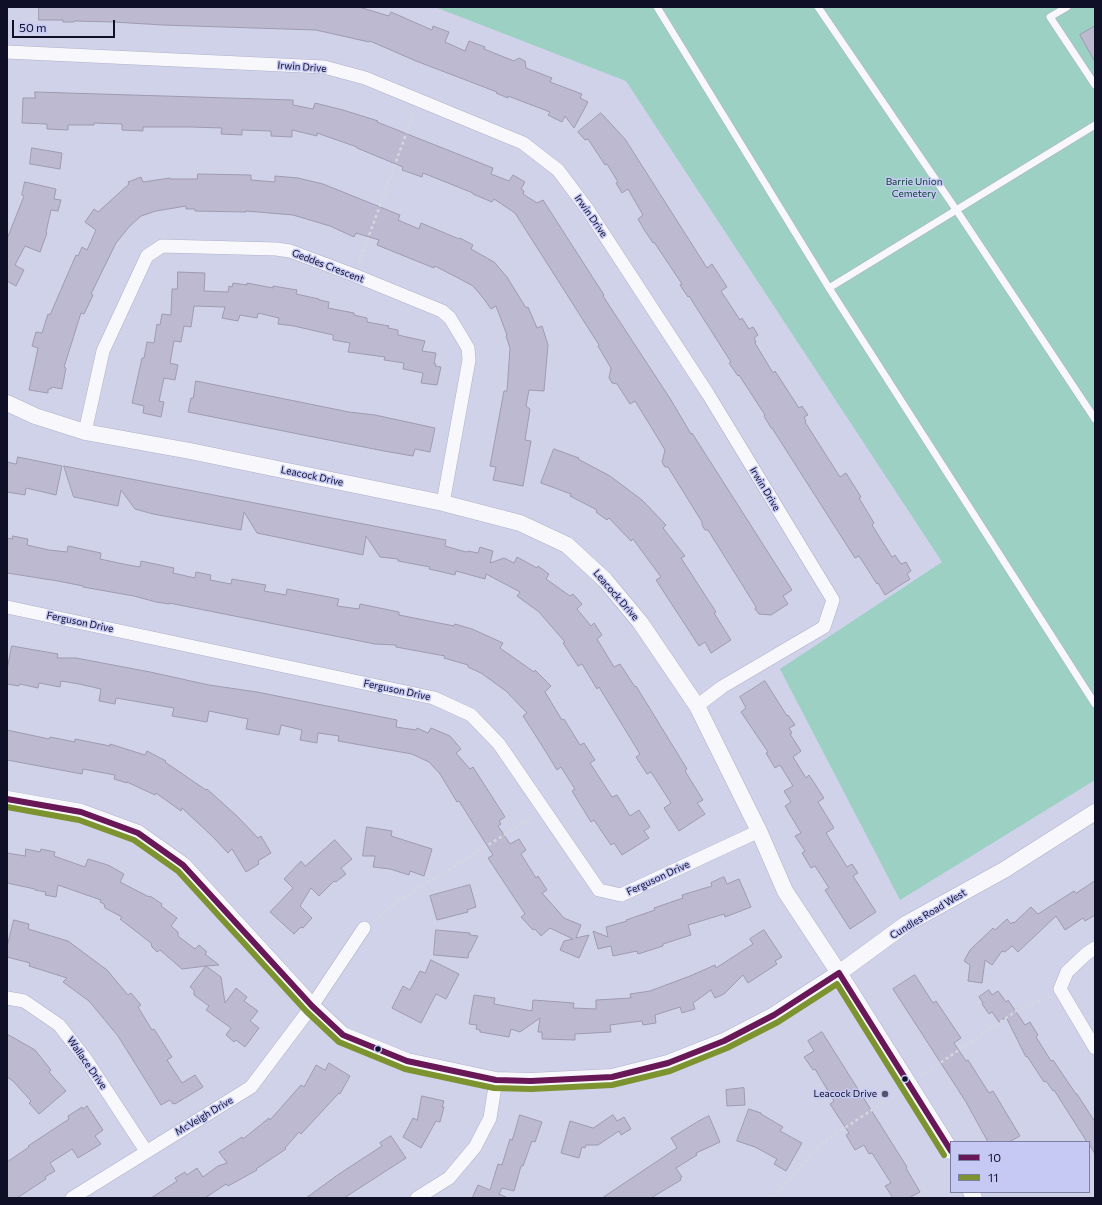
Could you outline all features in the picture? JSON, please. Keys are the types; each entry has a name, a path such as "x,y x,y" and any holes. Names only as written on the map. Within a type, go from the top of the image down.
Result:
{"street":[{"name":"Irwin Drive","path":"7,52 324,67 365,78 523,143 558,170 588,210 708,394 833,600 824,627 722,687 696,706"},
{"name":"Geddes Crescent","path":"85,432 102,351 147,256 162,246 290,251 442,311 450,318 468,348 469,360 443,503"},
{"name":"Leacock Drive","path":"7,403 35,416 85,432 190,451 443,503 520,523 567,544 606,580 640,622 696,706 759,831 785,891 839,973 950,1148"},
{"name":"Ferguson Drive","path":"7,607 434,698 471,715 499,744 599,890 621,895 759,831"},
{"name":"Cundles Road West","path":"7,799 81,812 138,834 183,865 312,1006 343,1035 406,1061 496,1080 531,1081 612,1077 668,1063 724,1041 774,1015 839,973 906,924 1004,870 1095,812"},
{"name":"McVeigh Drive","path":"72,1198 251,1087 312,1006 364,928"},
{"path":"1095,948 1086,954 1067,972 1060,988 1095,1048"},
{"name":"Wallace Drive","path":"7,998 24,1001 59,1025 85,1058 146,1151"},
{"path":"417,1198 449,1178 474,1147 490,1118 496,1080"}],"lane":[{"path":"657,7 829,288 1095,704"},
{"path":"818,7 957,211 1095,419"},
{"path":"1067,7 1050,17 1095,85"},
{"path":"829,288 957,211 1095,125"}],"path":[{"path":"354,275 419,100"},
{"path":"364,928 398,901 544,810"},
{"path":"909,1084 1019,1008 1062,992"},
{"path":"772,1198 819,1145 884,1102"}],"green space":[{"name":"Barrie Union Cemetery","path":"435,7 1095,7 1095,780 900,900 780,669 942,562 626,81"}],"building":[{"path":"39,7 359,7 389,16 391,12 432,30 433,26 449,32 445,42 465,51 469,41 485,47 484,49 514,61 519,58 525,61 526,68 552,78 550,82 582,94 580,98 588,102 574,128 565,116 562,122 548,115 550,112 508,96 508,98 496,93 497,92 416,61 370,41 316,30 39,20"},
{"path":"1095,26 1095,62 1080,35"},
{"path":"35,92 293,100 293,105 313,109 315,103 378,121 377,122 493,168 491,174 509,181 513,175 525,182 521,189 524,191 523,194 537,203 543,200 792,590 783,596 788,604 771,615 759,614 755,609 756,607 708,530 705,530 702,522 668,467 665,467 662,462 665,450 653,430 635,401 630,404 617,384 612,383 609,378 611,368 598,346 599,345 515,213 494,199 492,202 423,173 422,177 402,170 403,167 357,147 317,133 317,136 292,130 292,137 271,136 271,131 242,130 242,135 221,134 222,128 191,127 143,127 143,131 122,130 122,124 94,123 94,125 68,125 68,130 47,129 47,124 22,123 23,98 35,98"},
{"path":"601,113 625,139 707,268 712,264 727,287 721,291 740,320 742,318 749,329 753,327 758,335 754,338 755,343 773,373 775,371 799,408 802,406 808,415 804,417 805,422 840,477 846,473 861,497 859,498 874,523 872,525 892,557 895,555 901,564 906,562 911,571 907,574 910,579 885,595 859,556 855,558 771,428 764,416 765,415 739,375 738,376 729,363 731,362 689,296 688,297 680,285 682,284 645,231 638,219 643,215 628,189 622,193 616,183 618,182 607,164 605,165 588,139 585,140 578,132"},
{"path":"32,148 62,153 60,169 30,164"},
{"path":"198,174 251,175 251,180 275,182 275,176 298,178 323,184 400,215 398,220 419,229 421,223 459,239 460,238 473,245 471,249 494,262 507,277 526,308 528,307 537,328 542,326 548,345 544,391 529,390 526,406 530,409 525,440 531,441 523,486 493,480 496,467 490,466 504,391 507,391 510,348 507,335 496,306 491,309 473,286 435,266 434,268 377,245 379,240 356,233 354,237 330,226 293,215 246,211 195,211 195,209 186,209 186,206 156,211 141,216 129,227 116,243 91,294 93,295 84,314 81,313 64,367 66,368 62,389 52,387 51,389 48,389 48,393 29,390 38,348 32,346 36,332 42,333 48,314 50,315 76,255 78,256 82,247 87,250 96,230 85,222 94,209 98,212 129,184 128,182 141,177 143,182 170,178 197,179"},
{"path":"25,182 56,189 54,199 61,200 58,211 51,210 47,233 40,252 25,246 15,265 24,270 16,286 7,281 7,239 24,196 22,195"},
{"path":"178,272 205,273 204,291 228,292 229,286 232,287 233,283 247,285 247,283 273,288 273,286 297,290 296,294 329,302 328,308 354,313 354,315 367,318 367,322 389,326 388,328 398,330 398,335 425,341 422,351 436,353 434,364 436,364 435,366 441,367 437,385 421,383 423,373 403,369 404,363 384,360 385,357 348,352 350,343 333,340 333,335 278,324 279,318 258,313 257,318 240,315 238,321 222,318 225,307 194,306 191,327 184,326 181,342 174,341 170,363 178,365 175,380 164,378 159,401 164,402 161,417 143,413 144,406 132,403 142,358 144,358 147,342 154,343 157,324 160,325 162,314 171,315 172,289 177,289"},
{"path":"196,381 435,428 430,452 415,449 413,456 188,412 191,398 193,398"},
{"path":"554,449 579,458 578,459 610,476 642,500 666,525 663,528 685,556 681,558 716,612 714,613 731,640 711,653 705,642 699,646 656,580 661,577 633,539 631,541 609,518 607,520 596,512 597,510 570,496 571,494 541,483"},
{"path":"18,457 62,466 56,495 26,488 25,495 7,492 7,462 16,464"},
{"path":"64,466 446,540 445,546 466,552 478,553 480,547 493,551 490,563 504,558 514,563 517,557 537,568 538,566 549,574 546,579 570,596 573,594 582,604 577,609 591,626 594,623 602,635 597,639 614,667 620,664 635,687 636,686 687,769 685,771 703,800 697,803 705,814 679,831 664,808 671,803 651,772 647,774 636,757 640,754 599,687 597,689 582,664 578,666 563,643 565,642 539,612 517,596 520,592 486,574 485,579 456,571 455,575 429,569 430,567 398,561 398,559 380,557 366,536 363,555 257,533 244,512 241,530 153,514 135,509 121,490 118,506 74,497"},
{"path":"13,536 28,539 27,545 49,550 67,552 68,546 101,553 100,559 128,565 140,567 141,561 174,568 173,573 195,578 196,572 211,575 210,580 231,584 232,579 266,585 264,591 286,595 287,589 339,599 337,606 359,609 360,604 399,612 399,615 454,626 455,624 472,629 503,643 500,648 534,672 535,670 551,686 545,692 562,720 564,719 580,745 584,743 595,760 590,763 612,797 617,795 630,816 639,810 650,827 644,831 649,838 622,855 614,843 611,845 594,820 591,822 572,791 575,789 561,767 557,770 523,716 527,713 506,691 481,673 468,667 468,665 444,658 445,656 396,647 396,645 375,644 169,603 156,602 134,596 58,581 7,573 7,538 12,539"},
{"path":"12,646 58,654 57,658 76,658 209,685 257,692 397,720 396,727 416,730 417,728 428,733 431,728 450,736 461,749 456,753 470,769 473,767 505,817 499,821 501,824 498,826 510,844 519,839 526,850 521,854 536,878 538,876 547,890 542,893 564,918 581,925 576,938 589,935 579,958 560,950 564,941 573,939 550,928 541,936 521,917 525,914 488,858 493,855 459,801 457,802 440,774 429,762 412,754 338,741 339,736 318,733 317,743 300,740 302,730 281,725 279,735 246,729 248,719 209,711 207,722 172,716 174,708 116,698 115,704 99,701 101,689 79,684 61,681 60,687 39,683 38,688 20,684 19,686 7,684 7,670"},
{"path":"765,681 787,716 788,715 795,725 789,728 792,733 790,734 801,751 793,757 806,778 809,775 824,798 818,802 834,828 826,833 847,867 852,864 858,873 853,876 876,912 850,929 825,890 829,888 815,866 811,868 802,853 805,851 795,836 801,833 785,806 791,802 784,791 793,786 780,765 775,768 766,753 768,752 741,712 746,708 740,697"},
{"path":"7,730 49,739 50,737 75,742 75,739 110,746 110,744 145,755 147,751 166,761 165,762 206,790 207,789 237,816 258,838 261,836 271,853 258,861 259,864 246,872 232,849 228,853 182,808 181,811 156,793 155,795 127,782 114,779 115,775 83,769 82,774 7,760"},
{"path":"367,827 392,831 391,836 432,849 424,876 410,871 409,875 390,869 373,867 375,856 363,856"},
{"path":"335,840 352,859 341,868 346,874 336,882 334,881 319,896 311,888 300,906 312,918 303,928 301,927 294,934 270,912 293,888 284,879 301,861 305,866"},
{"path":"26,849 40,852 41,849 55,852 54,856 85,867 88,859 108,865 124,874 120,882 149,897 150,896 162,904 161,906 177,918 171,926 178,932 178,936 195,949 199,945 207,952 205,954 219,965 182,969 160,950 157,952 152,947 151,943 120,919 122,917 105,908 104,904 100,902 101,900 58,885 56,897 45,895 46,892 7,883 7,853 25,856"},
{"path":"724,877 727,884 739,879 751,907 725,917 724,914 688,925 691,935 638,954 637,951 613,956 611,946 598,949 593,931 608,937 606,927 627,921 626,920 655,910 654,908 683,898 682,895 712,886 711,883"},
{"path":"1095,881 1095,915 1085,921 1083,918 1065,930 1056,916 1018,952 1012,946 1005,952 1002,951 992,965 985,960 982,983 968,981 970,965 964,961 970,950 993,928 995,930 1007,919 1011,924 1013,922 1014,923 1031,907 1038,914 1074,891 1076,893"},
{"path":"470,885 476,907 467,910 468,912 437,920 430,896"},
{"path":"14,920 29,924 28,929 68,941 107,970 128,995 131,993 141,1005 138,1007 152,1030 154,1029 172,1057 167,1060 182,1083 195,1075 203,1087 175,1104 173,1104 170,1100 161,1105 118,1036 89,1001 63,982 67,978 29,966 30,963 7,957 7,947"},
{"path":"436,930 470,933 470,935 478,936 469,952 468,958 434,955"},
{"path":"764,930 782,957 775,961 777,964 748,983 743,975 724,994 715,998 711,990 693,1003 695,1009 682,1013 680,1007 655,1015 656,1023 643,1025 642,1021 610,1025 611,1032 575,1034 575,1040 542,1039 542,1032 538,1032 540,1018 520,1032 511,1029 509,1037 480,1032 480,1030 476,1029 477,1025 469,1024 474,995 495,998 494,1004 532,1011 533,1000 574,1003 573,1008 596,1009 596,1000 631,998 630,994 650,991 715,965 716,968 753,944 750,939"},
{"path":"431,960 459,974 446,999 436,994 421,1023 392,1008 403,986 410,990 420,971 425,973"},
{"path":"206,966 221,977 225,1003 236,988 247,997 244,1001 258,1011 250,1021 259,1028 245,1047 236,1040 234,1042 226,1035 231,1028 206,1010 209,1006 194,995 194,990 190,987"},
{"path":"915,975 933,1003 936,1001 961,1038 954,1043 966,1061 968,1060 989,1093 993,1091 1020,1136 1011,1141 987,1141 966,1102 893,989"},
{"path":"989,990 992,995 998,991 1006,1002 1008,1000 1025,1025 1030,1022 1038,1035 1036,1037 1051,1061 1053,1060 1095,1122 1095,1154 1090,1146 1090,1141 1086,1141 1054,1090 1053,1091 1046,1081 1044,1082 1027,1056 1026,1057 1006,1017 999,1022 992,1012 989,1014 979,997"},
{"path":"822,1032 907,1167 906,1168 920,1192 909,1198 893,1198 885,1186 891,1183 872,1153 869,1154 864,1145 855,1150 846,1135 849,1133 830,1104 834,1101 815,1069 813,1070 804,1057 814,1051 808,1041"},
{"path":"7,1034 35,1050 51,1070 49,1072 66,1091 39,1114 29,1103 31,1101 13,1081 7,1077"},
{"path":"329,1063 350,1076 340,1094 339,1093 301,1134 299,1132 285,1148 286,1149 256,1169 257,1170 228,1186 226,1184 205,1198 151,1198 177,1181 175,1178 185,1172 187,1175 197,1168 203,1177 218,1166 227,1163 219,1152 242,1137 243,1139 269,1118 270,1120 301,1085 304,1087 316,1065 325,1070"},
{"path":"744,1088 745,1105 727,1106 726,1090"},
{"path":"422,1096 444,1101 442,1107 444,1107 440,1122 436,1121 421,1148 403,1137 413,1118 417,1120"},
{"path":"87,1106 103,1130 95,1136 101,1144 78,1158 72,1149 50,1163 55,1171 45,1177 46,1179 17,1198 7,1198 7,1162 69,1119 68,1116 82,1107 83,1109"},
{"path":"749,1109 761,1113 783,1127 780,1131 802,1143 786,1171 774,1164 777,1159 755,1147 737,1141"},
{"path":"520,1115 542,1122 535,1142 532,1141 523,1166 521,1166 514,1191 502,1188 499,1194 508,1198 472,1198 478,1185 490,1190 498,1164 502,1165 510,1139 512,1140"},
{"path":"613,1115 617,1121 624,1117 631,1129 621,1135 619,1131 598,1145 586,1145 585,1148 582,1147 579,1158 561,1153 570,1121 593,1128"},
{"path":"709,1116 720,1142 696,1153 697,1155 676,1168 682,1177 680,1178 681,1180 651,1198 602,1198 677,1148 671,1138"},
{"path":"391,1136 406,1158 344,1198 306,1198 382,1146 380,1143"}],"transit line":[{"name":"10","path":"7,799 81,812 138,833 183,865 312,1006 343,1035 407,1061 496,1080 531,1081 612,1077 668,1063 724,1041 774,1015 839,973 950,1149"},
{"name":"11","path":"7,807 79,820 134,840 178,871 306,1011 339,1042 405,1069 494,1088 531,1089 612,1085 670,1071 727,1048 778,1022 837,984 944,1155"}],"place":[{"name":"Leacock Drive","path":"885,1094"}]}
